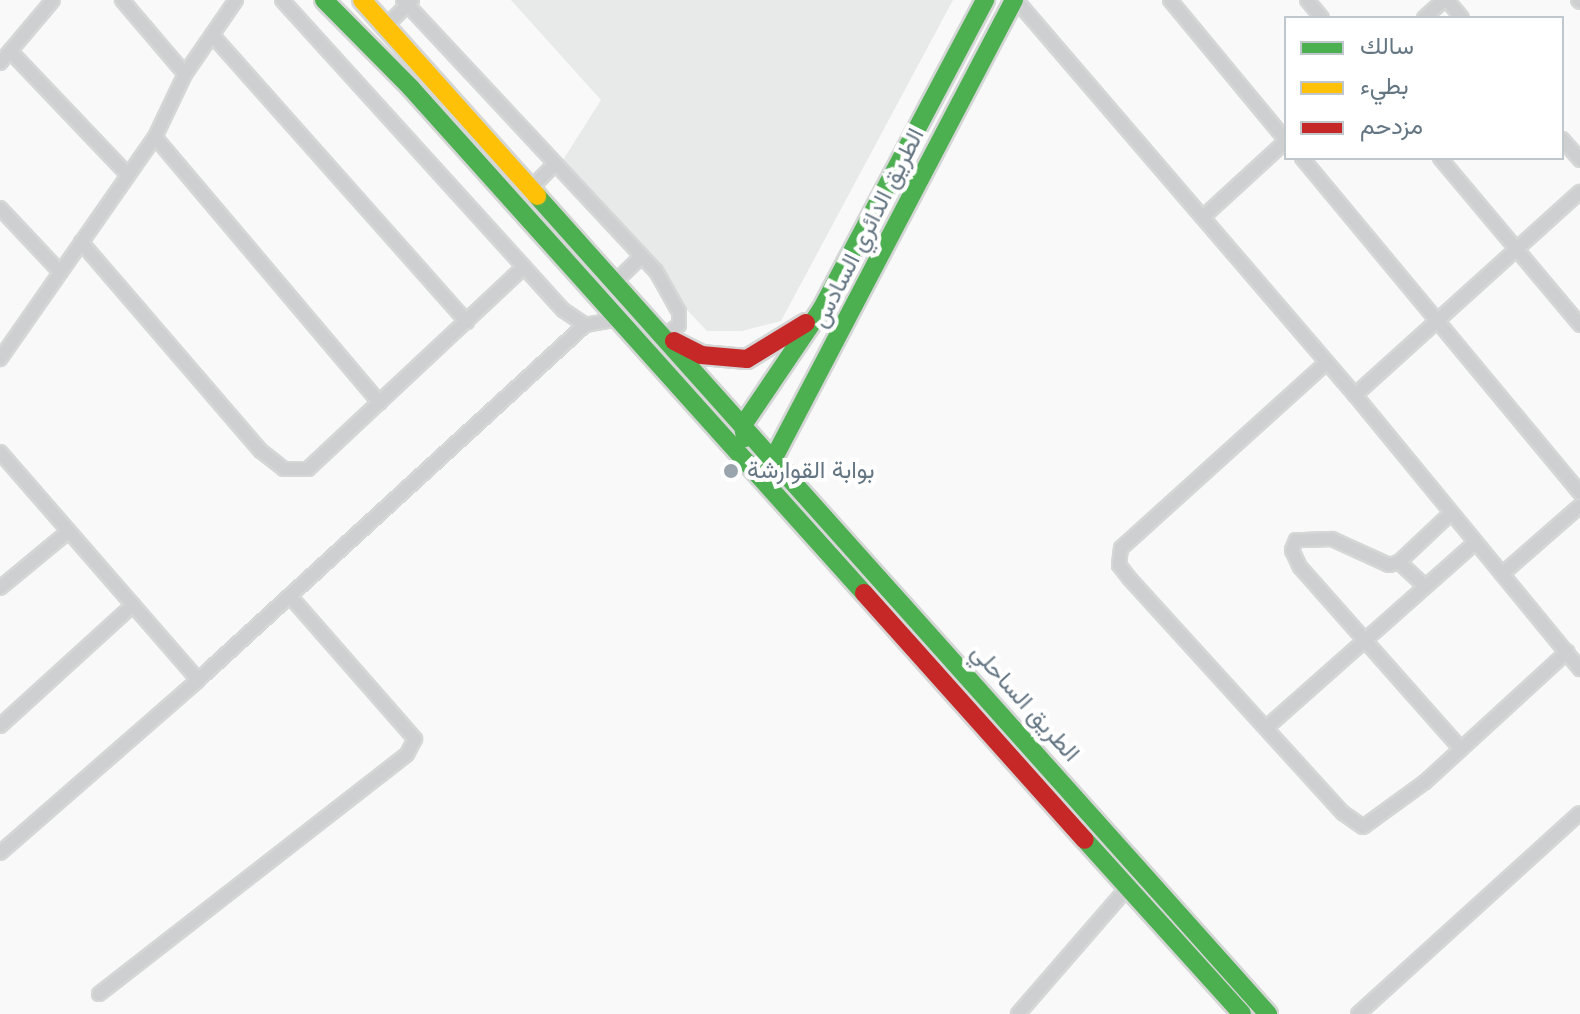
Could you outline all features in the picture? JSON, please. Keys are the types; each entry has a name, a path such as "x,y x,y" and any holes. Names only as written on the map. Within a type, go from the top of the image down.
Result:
{"highway":[{"name":"الطريق الساحلي","path":"324,0 411,88 747,459 1242,1014"},
{"name":"الطريق الساحلي","path":"362,0 528,191 775,456 1268,1014"},
{"name":"الطريق الدائري السادس","path":"743,425 821,310 985,0"},
{"name":"الطريق الدائري السادس","path":"763,477 1015,0"},
{"path":"664,336 701,355 747,359 777,345 821,310 850,315"},
{"path":"743,425 747,459"}],"street":[{"path":"0,63 53,0"},
{"path":"122,0 185,74"},
{"path":"0,359 155,137 185,74 214,37 236,0"},
{"path":"282,0 563,310 585,325"},
{"path":"1015,0 1203,217 1251,280 1355,395 1474,544 1580,669"},
{"path":"1170,0 1284,138"},
{"path":"1307,0 1320,16"},
{"path":"1426,16 1445,0 1460,16"},
{"path":"386,26 407,1 641,257 676,300 679,325 664,336"},
{"path":"214,37 467,322"},
{"path":"10,51 128,175"},
{"path":"155,137 380,403"},
{"path":"1564,141 1580,160"},
{"path":"1203,217 1284,142"},
{"path":"1304,160 1580,493"},
{"path":"1442,160 1580,325"},
{"path":"528,191 555,164"},
{"path":"1355,395 1580,192"},
{"path":"0,208 60,272"},
{"path":"81,242 261,451 284,469 308,469 524,267"},
{"path":"615,282 641,257"},
{"path":"0,853 198,680 585,325 619,319"},
{"path":"1326,363 1117,555 1129,578 1343,813 1363,827 1461,749 1567,652"},
{"path":"0,452 198,680"},
{"path":"1502,574 1580,506"},
{"path":"1399,562 1450,514"},
{"path":"0,588 69,531"},
{"path":"1425,586 1399,562 1376,561 1332,539 1307,537 1293,544 1300,567 1461,749"},
{"path":"1267,727 1474,544"},
{"path":"99,994 407,754 415,739 290,596"},
{"path":"0,726 133,605"},
{"path":"1358,1014 1580,813"},
{"path":"1018,1014 1128,887"}],"shaded area":[{"path":"511,0 953,0 781,321 742,331 707,331 556,171 601,100"}],"traffic: fast":[{"path":"324,0 411,88 864,593"},
{"path":"745,438 743,425 821,310 985,0"},
{"path":"768,469 1014,0"},
{"path":"537,196 1268,1014"},
{"path":"1085,840 1242,1014"}],"traffic: slow":[{"path":"362,0 537,196"}],"traffic: jam":[{"path":"674,341 701,355 747,359 806,323"},
{"path":"864,593 1085,840"}],"place":[{"name":"بوابة القوارشة","path":"731,471"}]}
